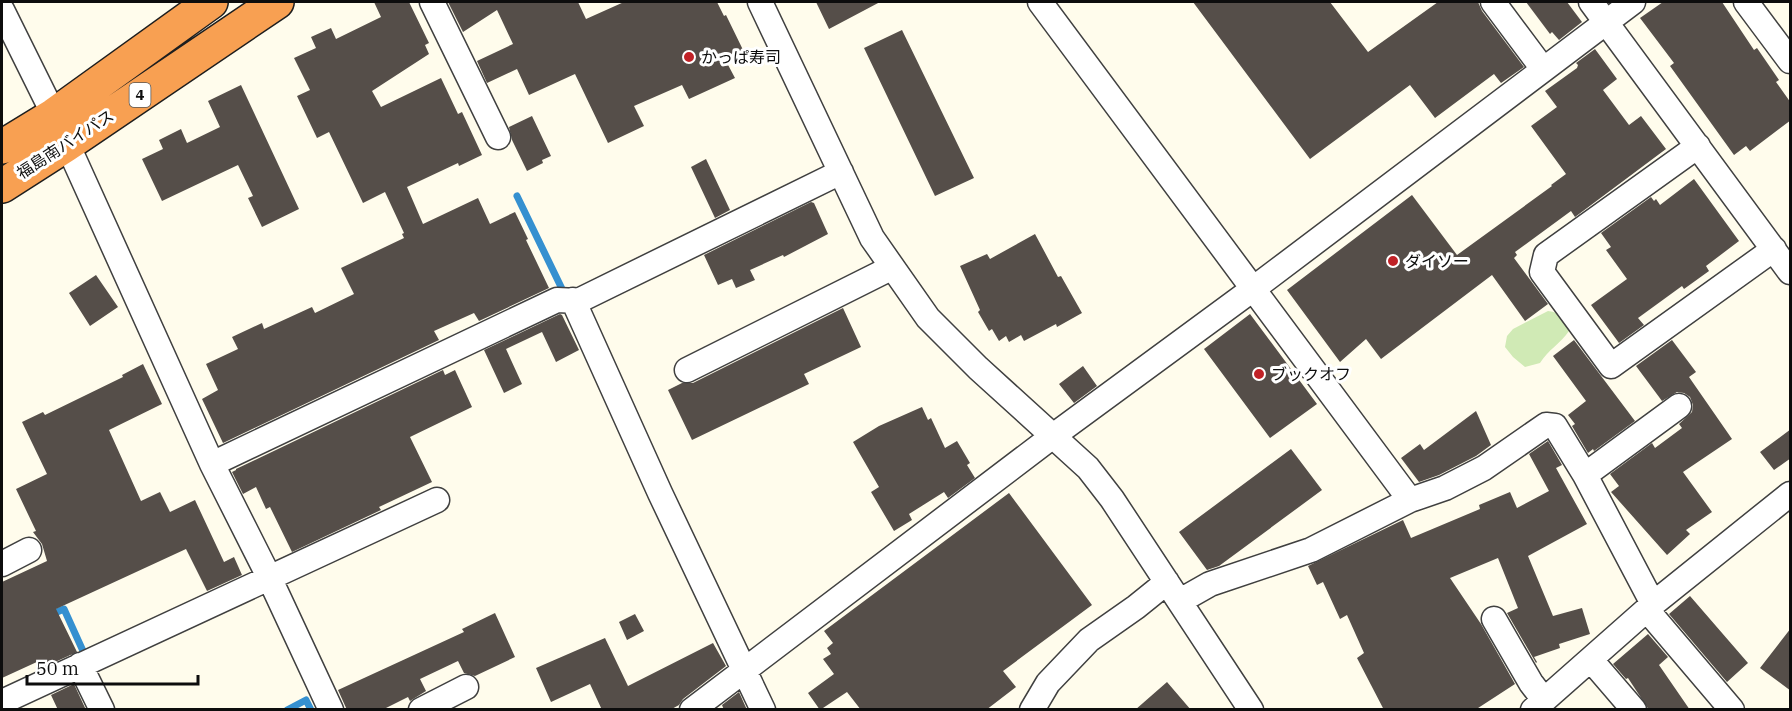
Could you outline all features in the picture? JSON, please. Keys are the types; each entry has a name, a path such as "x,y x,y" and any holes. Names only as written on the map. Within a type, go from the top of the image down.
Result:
{"highway":[{"name":"福島南バイパス","path":"2,147 54,115 211,2"},
{"name":"福島南バイパス","path":"2,186 277,2"}],"street":[{"path":"2,3 15,2"},
{"path":"432,2 498,137"},
{"path":"760,2 872,238 891,268 928,318 1094,476 1112,499 1251,710"},
{"path":"1040,2 1410,500"},
{"path":"1493,2 1543,69"},
{"path":"1591,2 1791,272"},
{"path":"692,710 1053,436 1253,289 1633,2"},
{"path":"1746,2 1791,61"},
{"path":"2,10 54,115 212,464 332,710"},
{"path":"1698,146 1546,255 1542,272 1611,366 1774,249"},
{"path":"212,464 557,300 578,301 841,172"},
{"path":"687,370 891,268"},
{"path":"573,300 660,493 763,710"},
{"path":"1585,475 1679,406"},
{"path":"1032,710 1048,683 1089,640 1136,607 1174,592 1210,584 1311,550 1410,500 1445,488 1484,468 1546,425 1555,426 1585,475 1650,607 1732,710"},
{"path":"1494,619 1531,683 1538,705 1650,607 1791,494"},
{"path":"2,702 437,500"},
{"path":"2,564 29,550"},
{"path":"1591,660 1634,710"},
{"path":"80,665 102,710"},
{"path":"422,710 466,687"}],"green space":[{"path":"1548,311 1562,317 1569,331 1540,363 1525,367 1505,347 1507,336 1513,329"}],"building":[{"path":"374,2 409,2 429,43 425,45 429,54 372,91 381,107 441,78 458,114 462,112 482,155 459,166 458,163 407,187 423,224 478,198 490,224 515,212 549,288 479,321 474,313 434,331 439,340 223,443 202,399 218,390 206,364 238,349 232,337 262,323 264,329 312,307 315,313 354,294 341,268 404,238 402,234 404,233 385,192 363,203 329,132 317,138 297,96 310,90 294,58 316,48 311,37 331,28 336,39 381,17"},
{"path":"448,2 578,2 586,19 624,2 717,2 745,54 727,63 735,78 689,99 682,85 634,106 644,126 608,143 575,74 529,95 517,69 487,83 477,61 513,44 497,10 463,32"},
{"path":"816,2 880,2 829,29"},
{"path":"1193,2 1330,2 1368,52 1438,2 1478,2 1482,11 1524,67 1501,83 1494,74 1435,118 1410,85 1310,159"},
{"path":"1526,2 1567,2 1582,22 1559,40 1552,32 1550,34"},
{"path":"1663,2 1722,2 1754,50 1757,48 1779,80 1776,82 1791,103 1791,120 1750,151 1746,146 1734,155 1670,66 1674,63 1640,18"},
{"path":"902,30 974,178 935,196 864,48"},
{"path":"1595,49 1617,79 1603,90 1629,125 1641,116 1666,149 1575,217 1571,211 1515,252 1517,255 1514,258 1548,304 1525,321 1492,275 1381,359 1366,339 1340,362 1287,290 1412,195 1457,255 1552,186 1566,174 1531,126 1557,107 1545,91 1577,68 1576,63"},
{"path":"241,85 299,209 262,227 248,198 253,196 238,165 162,201 142,159 163,149 159,140 181,129 187,143 220,127 208,101"},
{"path":"532,116 551,156 527,171 512,140 509,127"},
{"path":"706,159 730,210 715,218 691,167"},
{"path":"1694,179 1739,241 1706,266 1709,271 1684,289 1682,286 1638,318 1644,325 1619,343 1591,305 1627,279 1606,250 1611,247 1601,233 1651,197 1654,201 1656,199 1660,205"},
{"path":"811,202 814,203 828,234 784,257 783,255 750,270 755,280 736,288 732,279 718,285 704,255"},
{"path":"1035,234 1058,277 1061,276 1082,313 1024,341 1021,335 1009,342 1006,336 999,341 992,329 989,331 978,312 980,310 960,266 987,254 990,259"},
{"path":"96,275 118,307 90,326 69,293"},
{"path":"843,308 861,347 804,374 809,384 692,440 668,390 682,383 693,383"},
{"path":"560,314 579,350 556,362 542,332 506,349 522,384 504,393 484,350"},
{"name":"ブックオフ","path":"1250,314 1317,404 1270,438 1204,349"},
{"path":"1574,340 1635,421 1588,453 1572,426 1575,424 1568,415 1586,401 1553,356"},
{"path":"1672,340 1696,372 1689,377 1732,439 1683,472 1712,512 1686,530 1690,534 1667,555 1611,492 1619,486 1610,474 1652,443 1655,448 1682,428 1679,424 1692,412 1693,405 1690,397 1684,393 1677,392 1662,401 1636,366"},
{"path":"143,364 162,404 109,430 141,501 160,492 170,512 195,500 224,562 234,557 242,575 207,591 186,549 56,609 77,652 42,668 39,661 2,678 2,582 47,561 42,544 33,532 36,531 16,489 47,474 22,422 43,412 45,415 123,377 122,375"},
{"path":"1083,366 1097,386 1074,403 1059,384"},
{"path":"443,370 445,375 455,370 472,407 410,437 432,482 379,507 381,510 292,552 270,507 266,509 256,487 243,494 232,472"},
{"path":"922,407 928,420 931,418 945,448 957,441 970,463 967,465 975,478 948,498 944,492 909,514 912,520 894,531 871,492 879,487 853,442 879,426"},
{"path":"1476,411 1491,445 1476,456 1439,475 1419,482 1401,458 1420,444 1424,450"},
{"path":"1791,429 1791,458 1774,470 1760,452"},
{"path":"1548,441 1562,465 1556,468 1587,524 1528,556 1553,616 1582,608 1590,634 1559,644 1560,648 1534,657 1536,663 1507,613 1518,608 1498,558 1450,578 1481,624 1515,684 1475,710 1384,710 1357,658 1364,653 1347,615 1340,619 1323,582 1317,585 1308,566 1403,520 1411,538 1480,509 1479,505 1510,492 1517,508 1549,491 1529,454"},
{"path":"1291,449 1322,490 1219,566 1207,570 1179,532"},
{"path":"1009,493 1092,605 1003,671 1016,687 986,710 861,710 847,692 820,710 808,693 834,674 823,659 831,654 827,648 833,643 824,631"},
{"path":"1690,596 1748,663 1727,682 1669,614"},
{"path":"495,613 515,657 475,676 464,673 458,661 420,679 426,691 410,701 408,697 382,710 347,710 338,690 464,632 462,629"},
{"path":"635,614 644,631 627,640 619,622"},
{"path":"1791,628 1791,691 1760,668"},
{"path":"1648,634 1668,657 1659,665 1690,710 1649,710 1628,678 1626,679 1613,664"},
{"path":"605,638 628,686 713,643 726,666 670,710 602,710 590,684 551,702 536,668"},
{"path":"1167,682 1191,710 1135,710"},
{"path":"74,684 86,710 58,710 51,695"},
{"path":"739,692 747,710 724,710 722,705"}],"waterway":[{"path":"517,196 564,293"},
{"path":"50,615 64,609 83,651"},
{"path":"287,710 306,700 311,710"}],"place":[{"name":"かっぱ寿司","path":"689,57"},
{"name":"ダイソー","path":"1393,261"},
{"name":"ブックオフ","path":"1259,374"}]}
